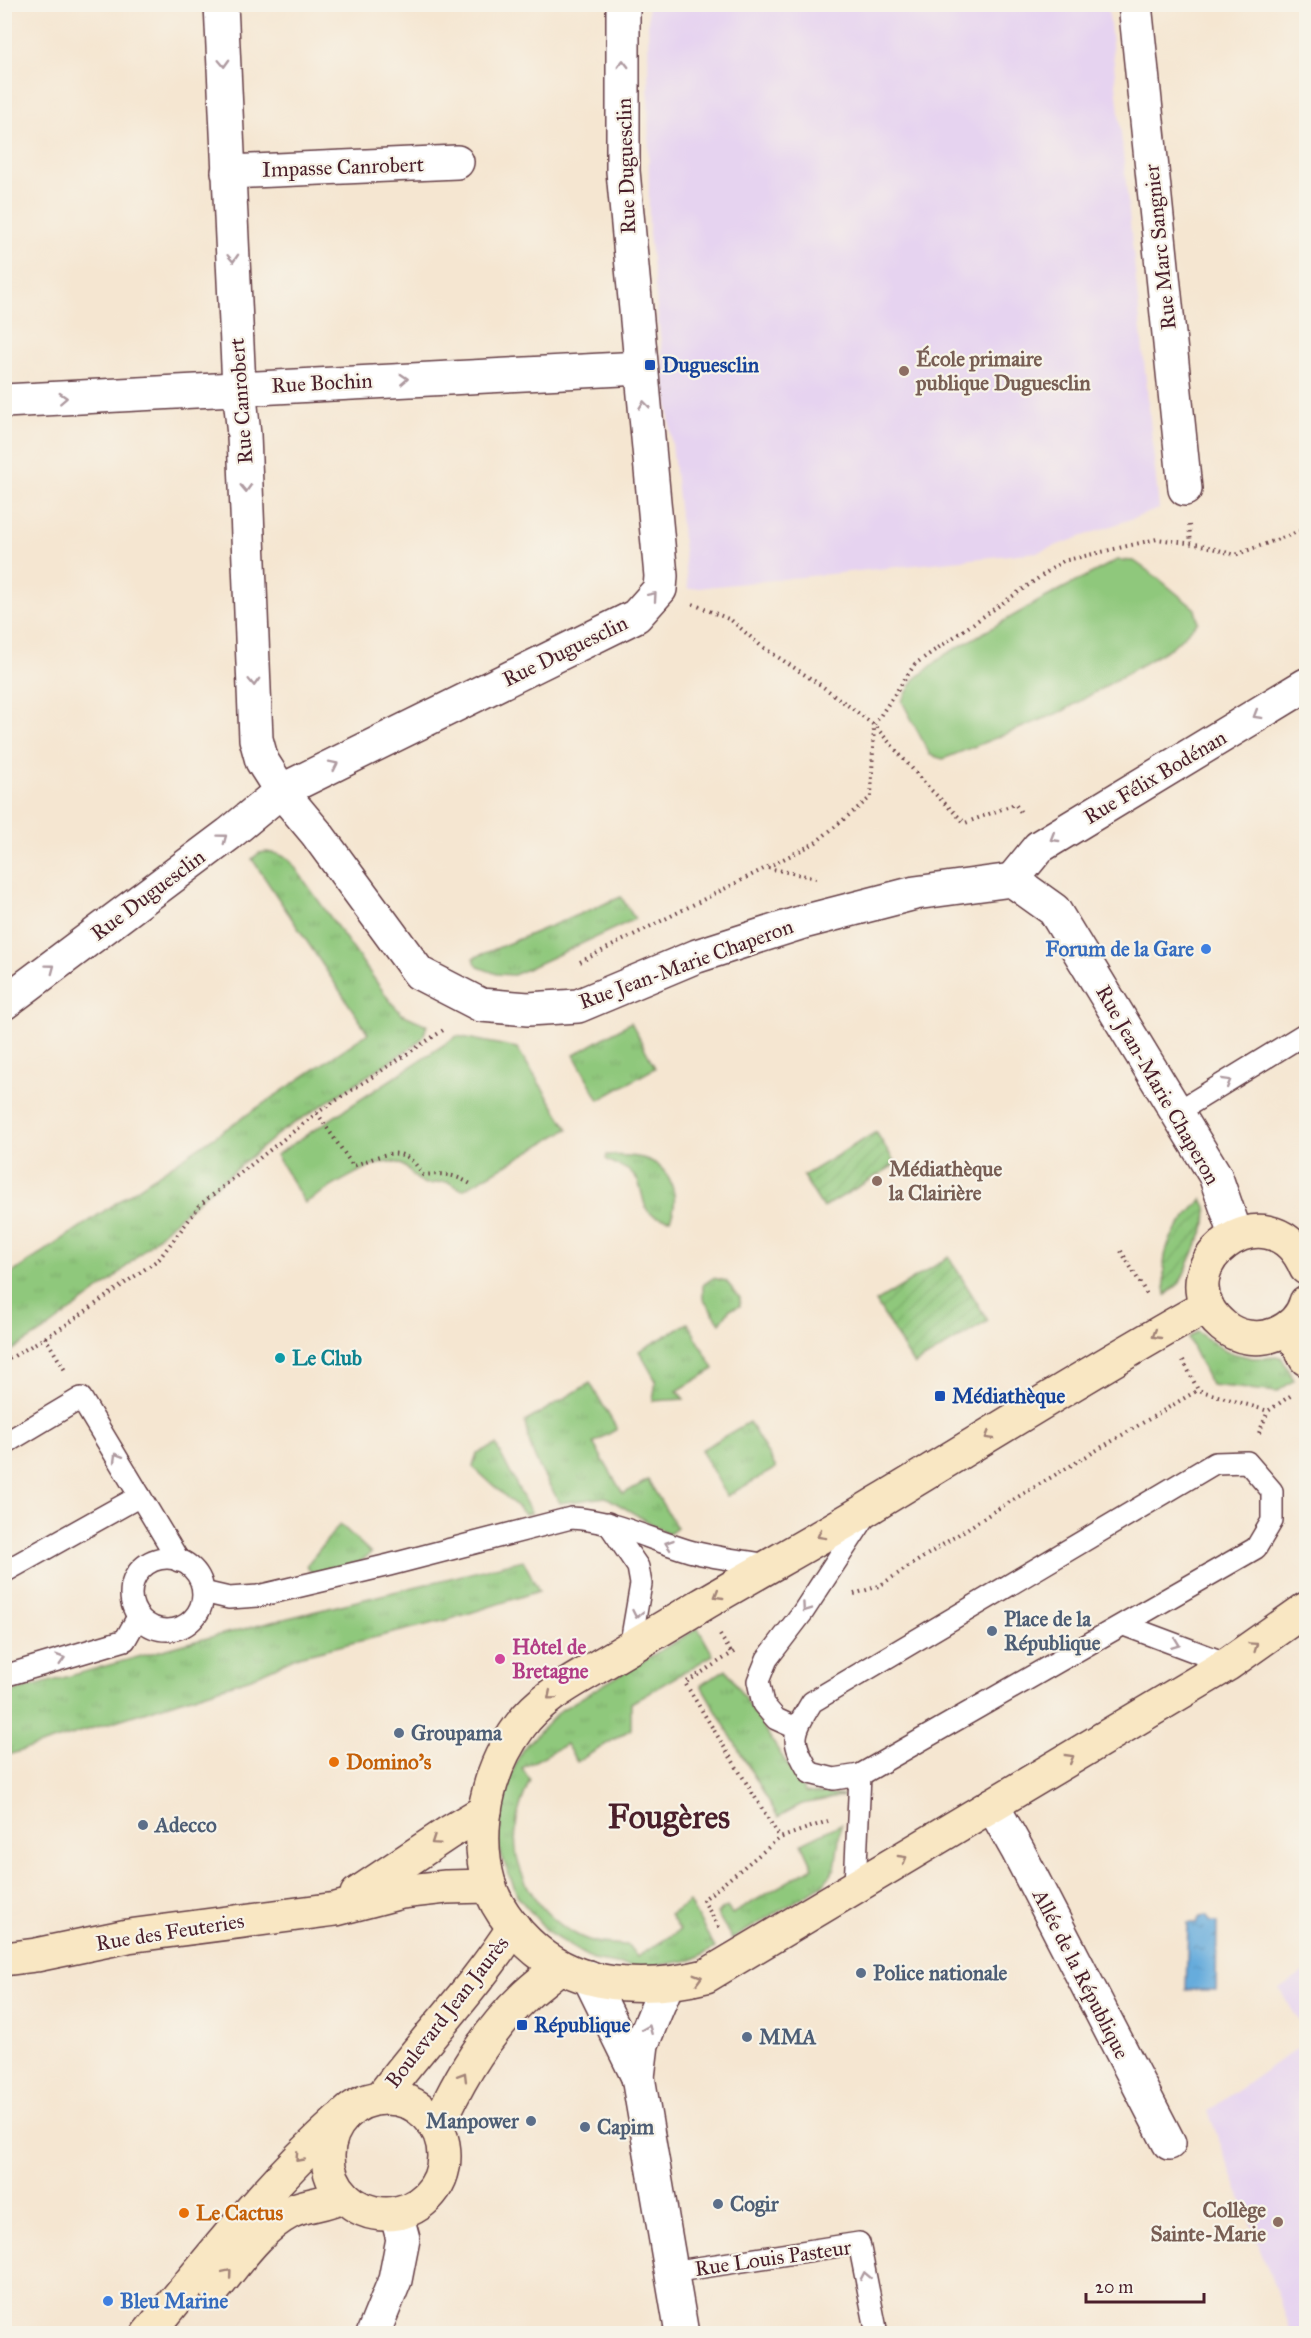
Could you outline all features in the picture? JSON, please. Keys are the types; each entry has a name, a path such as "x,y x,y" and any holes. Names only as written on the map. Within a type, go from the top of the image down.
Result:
{"main road":[{"path":"1298,1314 1275,1335 1259,1338 1243,1337 1228,1330 1215,1320 1207,1306 1203,1289 1204,1272 1210,1257 1221,1244 1236,1235 1248,1232 1273,1234 1295,1247 1305,1260"},
{"path":"1207,1306 873,1506 768,1565 555,1692 522,1723 502,1753 491,1782 485,1811 483,1842 489,1886 514,1927 538,1952 574,1972 634,1986 668,1984 706,1976 1228,1664 1306,1609"},
{"path":"1298,1314 1306,1359"},
{"name":"Rue des Feuteries","path":"336,1909 447,1833 485,1811"},
{"name":"Rue des Feuteries","path":"4,1959 36,1955 128,1936 336,1909 401,1892 446,1887 489,1886"},
{"name":"Boulevard Jean Jaurès","path":"381,2098 401,2070 491,1963 514,1927"},
{"path":"437,2128 457,2086 493,2032 523,1997 574,1972"},
{"path":"148,2334 250,2211 303,2153 342,2118 360,2104 381,2098 398,2099 413,2104 427,2114 437,2128 444,2149 442,2171 433,2190 417,2206 396,2213 377,2214 358,2207 343,2195 332,2179 328,2160 331,2138 342,2118"},
{"path":"177,2334 263,2231 291,2211 329,2202 343,2195"}],"street":[{"name":"Rue Canrobert","path":"221,4 239,387 244,435 256,739 262,761 281,791"},
{"name":"Rue Duguesclin","path":"4,1003 229,834 281,791 636,616 660,589 660,565 623,171 623,4"},
{"name":"Rue Marc Sangnier","path":"1135,4 1185,489"},
{"name":"Impasse Canrobert","path":"228,172 457,162"},
{"name":"Rue Bochin","path":"4,401 239,387 641,368"},
{"name":"Rue Félix Bodénan","path":"1012,880 1039,847 1306,685"},
{"name":"Rue Jean-Marie Chaperon","path":"281,791 317,834 419,974 481,1005 528,1009 578,1006 697,956 803,922 915,893 1012,880 1054,910 1215,1175 1236,1235"},
{"name":"Allée de la République","path":"992,1805 1169,2143"},
{"name":"Rue Louis Pasteur","path":"574,1972 638,2077"},
{"name":"Rue Louis Pasteur","path":"668,1984 642,2044 638,2077 682,2334"},
{"path":"374,2334 395,2280 403,2239 396,2213"}],"lane":[{"path":"1177,1112 1306,1033"},
{"path":"4,1444 81,1398 179,1561"},
{"path":"1247,1462 1272,1491 1272,1521 1256,1548 1124,1624 860,1775 834,1779 810,1773 797,1749 796,1728 812,1702 1215,1463 1247,1462"},
{"path":"4,1572 140,1496"},
{"path":"796,1728 776,1719 763,1704 758,1681 766,1659 803,1612 873,1506"},
{"path":"203,1592 229,1598 258,1596 571,1518 608,1523 688,1551 768,1565"},
{"path":"608,1523 638,1567 641,1584 630,1648"},
{"path":"165,1558 186,1564 194,1571 201,1581 203,1592 202,1604 197,1614 180,1628 168,1631 146,1624 138,1617 131,1596 136,1574 154,1560 165,1558"},
{"path":"4,1676 125,1640 138,1617"},
{"path":"1124,1624 1228,1664"},
{"path":"855,1886 860,1775"},
{"name":"Rue Louis Pasteur","path":"670,2272 859,2243 877,2334"}],"path":[{"path":"573,965 815,843 871,797 874,725 915,664 1063,561 1157,539 1202,545 1235,555 1306,529"},
{"path":"660,589 731,620 761,646 822,686 874,725 929,788 965,823 1015,804 1023,814"},
{"path":"4,1362 45,1337 159,1259 201,1204 317,1113 481,1005"},
{"path":"317,1113 353,1166 391,1152 405,1155 416,1163 423,1175 443,1173 458,1176 472,1185"},
{"path":"45,1337 81,1398"},
{"path":"803,1612 879,1586 996,1510 1198,1390"},
{"path":"742,1648 686,1683 780,1838"},
{"path":"737,1959 703,1900 780,1838 859,1810"}],"shaded area":[{"name":"École primaire publique Duguesclin","path":"648,5 1108,5 1159,509 1038,552 688,589 649,234"},
{"path":"1306,1971 1306,2032 1279,1989"},
{"name":"Collège Sainte-Marie","path":"1306,2042 1306,2333 1292,2333 1208,2111"}],"green space":[{"path":"1117,560 1134,561 1158,578 1195,609 1198,622 1172,647 1063,711 943,759 930,755 902,701 914,680 946,654"},
{"path":"267,852 289,859 390,1001 402,1014 427,1025 423,1037 415,1045 279,1133 180,1216 112,1280 48,1328 5,1355 5,1278 368,1033 252,859 259,853"},
{"path":"621,897 635,919 514,975 497,974 478,967 473,958"},
{"path":"631,1022 655,1068 599,1100 574,1055"},
{"path":"457,1036 517,1048 568,1129 463,1190 446,1182 423,1183 402,1165 388,1162 364,1169 305,1203 276,1155"},
{"path":"876,1132 896,1164 823,1208 803,1176"},
{"path":"607,1155 646,1159 661,1169 674,1192 670,1219 659,1217 647,1210 635,1176 606,1159"},
{"path":"1202,1199 1207,1209 1206,1224 1180,1283 1166,1295 1164,1264 1169,1242 1182,1222"},
{"path":"949,1257 988,1321 914,1365 876,1302"},
{"path":"713,1278 726,1281 740,1298 740,1306 730,1309 720,1323 703,1299 703,1285"},
{"path":"688,1323 714,1369 677,1391 684,1399 653,1401 656,1381 639,1351"},
{"path":"1197,1332 1227,1352 1253,1358 1281,1357 1294,1380 1277,1392 1211,1385 1188,1338"},
{"path":"590,1383 617,1429 593,1443 623,1494 648,1480 677,1528 669,1534 606,1497 560,1503 543,1474 530,1445 525,1422"},
{"path":"749,1422 776,1468 727,1496 701,1450"},
{"path":"496,1445 531,1513 525,1514 473,1467 477,1453"},
{"path":"340,1524 371,1553 360,1562 312,1573 306,1566"},
{"path":"523,1560 539,1591 451,1619 298,1656 251,1678 5,1756 5,1694 199,1640"},
{"path":"698,1628 713,1655 631,1703 631,1729 577,1762 566,1744 522,1768 530,1780 517,1822 518,1861 531,1891 552,1917 585,1939 628,1945 637,1957 680,1930 670,1915 689,1902 715,1948 692,1960 641,1968 593,1960 550,1934 518,1897 499,1849 501,1798 522,1750 561,1710"},
{"path":"726,1669 805,1792 844,1796 802,1804 778,1817 701,1685"},
{"path":"841,1824 835,1868 823,1885 732,1939 717,1913 727,1907 732,1914 813,1867 802,1843"}],"water":[{"path":"1206,1916 1211,1922 1217,1922 1216,1990 1186,1990 1188,1923 1196,1923 1200,1917"}],"place":[{"name":"Duguesclin","path":"650,365"},
{"name":"École primaire publique Duguesclin","path":"904,371"},
{"name":"Forum de la Gare","path":"1206,949"},
{"name":"Médiathèque la Clairière","path":"877,1181"},
{"name":"Le Club","path":"280,1358"},
{"name":"Médiathèque","path":"940,1396"},
{"name":"Place de la République","path":"992,1631"},
{"name":"Hôtel de Bretagne","path":"500,1659"},
{"name":"Groupama","path":"399,1733"},
{"name":"Domino's","path":"334,1762"},
{"name":"Adecco","path":"143,1825"},
{"name":"Police nationale","path":"861,1973"},
{"name":"République","path":"522,2025"},
{"name":"MMA","path":"747,2037"},
{"name":"Manpower","path":"531,2121"},
{"name":"Capim","path":"585,2127"},
{"name":"Cogir","path":"718,2204"},
{"name":"Le Cactus","path":"184,2213"},
{"name":"Collège Sainte-Marie","path":"1278,2222"},
{"name":"Bleu Marine","path":"108,2301"}],"district":[{"name":"Fougères","path":"669,1817"}]}
